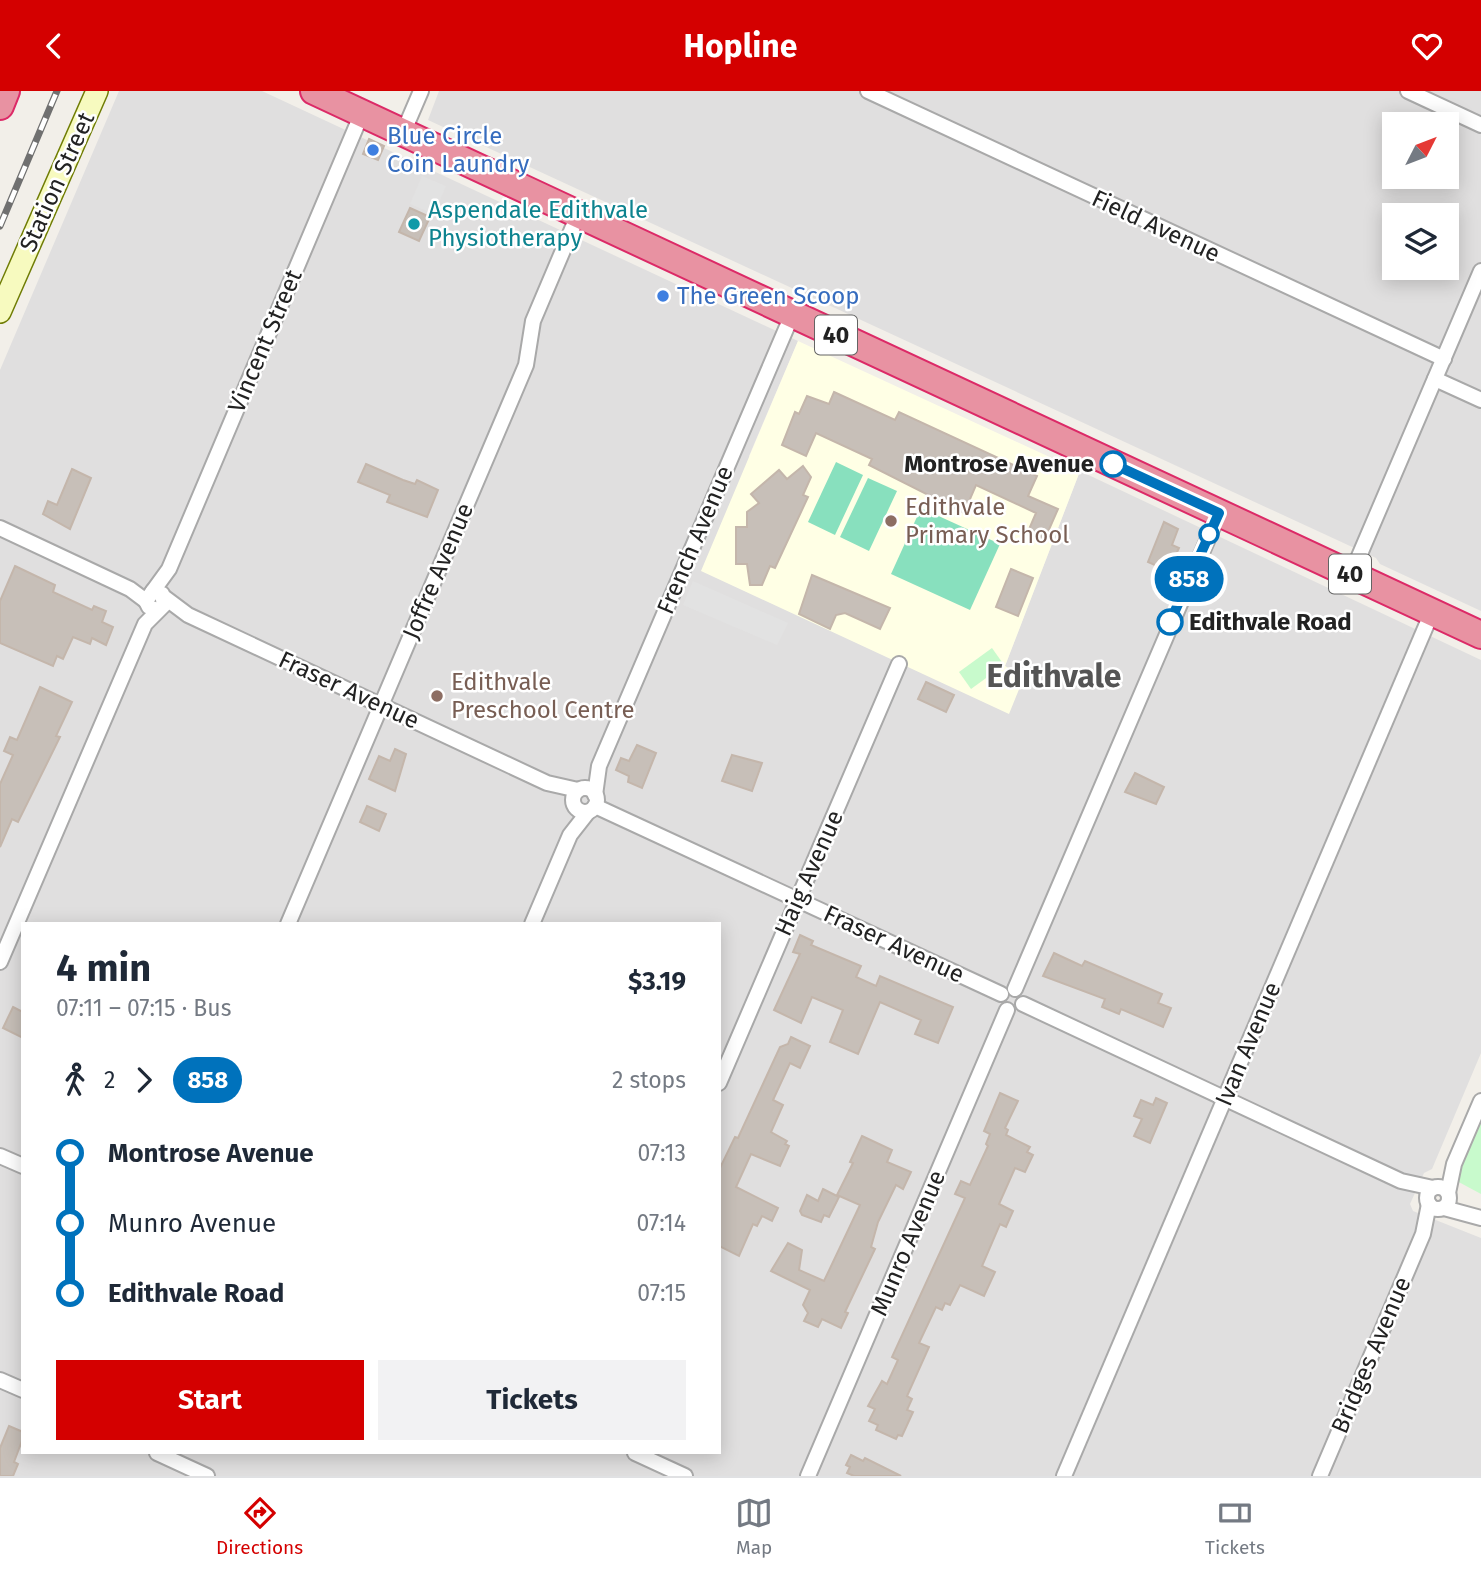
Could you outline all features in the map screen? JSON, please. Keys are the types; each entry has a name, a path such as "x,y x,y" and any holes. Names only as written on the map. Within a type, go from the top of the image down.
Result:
{"highway":[{"path":"0,106 6,91"},
{"name":"40","path":"314,91 1481,635"}],"street":[{"name":"Station Street","path":"0,312 97,91"},
{"path":"403,133 421,91"},
{"name":"Field Avenue","path":"868,91 1444,359"},
{"path":"1408,91 1481,125"},
{"name":"Vincent Street","path":"0,962 362,113"},
{"name":"Joffre Avenue","path":"289,922 526,365 534,318 578,215"},
{"path":"1351,575 1481,271"},
{"name":"French Avenue","path":"533,922 584,800 593,770 599,766 792,315"},
{"path":"1436,379 1481,400"},
{"path":"1016,989 1219,513"},
{"path":"0,528 156,600"},
{"name":"Fraser Avenue","path":"156,600 1001,994"},
{"name":"Ivan Avenue","path":"1064,1476 1432,613"},
{"name":"Haig Avenue","path":"721,1078 899,664"},
{"path":"1007,989 1016,989 1022,995 1023,1004 1015,1011 1007,1010 1000,1003 1001,994 1007,989"},
{"path":"1023,1004 1479,1217"},
{"name":"Munro Avenue","path":"808,1476 1007,1010"},
{"name":"Bridges Avenue","path":"1320,1476 1481,1101"},
{"path":"0,1156 21,1165"},
{"path":"0,1380 21,1389"},
{"path":"158,1454 207,1476"},
{"path":"637,1454 685,1476"}],"shaded area":[{"path":"119,91 262,91 798,341 749,456 1007,669 1005,666 1080,471 1481,660 1481,1053 1432,1169 1424,1173 1410,1204 1413,1211 1481,1238 1481,1476 0,1476 0,370"},
{"path":"439,91 1481,91 1481,611 1380,564 1376,558 428,120"},
{"path":"422,176 446,186 434,214 410,204"},
{"name":"Edithvale Primary School","path":"798,341 1080,471 1005,666 1024,677 1009,714 701,571"},
{"path":"693,581 788,623 777,645 683,605"}],"green space":[{"path":"836,462 863,475 835,535 808,522"},
{"path":"868,478 897,491 869,551 840,537"},
{"path":"921,508 1000,544 970,610 891,574"},
{"path":"992,648 1004,665 971,689 959,672"},
{"path":"1481,1121 1481,1194 1455,1180"}],"building":[{"name":"Blue Circle Coin Laundry","path":"369,139 384,146 378,160 363,154"},
{"name":"Aspendale Edithvale Physiotherapy","path":"410,208 430,217 419,241 399,232"},
{"path":"834,392 895,420 899,412 1037,476 1028,496 1058,509 1044,541 1027,534 1036,513 976,485 964,513 869,465 872,459 816,433 806,456 782,445 795,412 799,414 807,396 829,404"},
{"path":"366,464 403,480 415,484 417,480 438,490 427,517 387,502 390,495 358,482"},
{"path":"803,466 811,477 803,495 808,497 775,568 770,566 762,585 750,585 747,564 736,564 736,527 747,527 747,512 759,503 751,494 779,470 787,479"},
{"path":"72,469 91,478 70,529 43,514 48,501 57,505"},
{"path":"1164,522 1178,529 1172,545 1179,548 1168,571 1148,562"},
{"path":"15,566 55,585 53,592 92,610 94,606 106,611 102,622 113,627 106,645 92,638 90,644 73,637 63,659 57,656 53,666 0,643 0,601"},
{"path":"1011,569 1033,578 1018,616 996,607"},
{"path":"812,575 890,608 880,629 845,613 836,615 830,629 799,614"},
{"path":"926,682 954,695 946,712 918,699"},
{"path":"40,687 72,702 56,736 60,737 18,822 12,819 0,847 0,784 13,755 4,751 10,737 17,740"},
{"path":"637,745 656,753 642,788 628,782 629,776 616,770 621,758 629,761"},
{"path":"395,749 406,754 395,791 369,779 379,756 390,761"},
{"path":"732,755 762,763 752,791 722,781"},
{"path":"1135,773 1164,787 1156,804 1125,792"},
{"path":"367,806 386,814 379,831 360,822"},
{"path":"800,935 813,941 811,945 861,966 856,977 876,986 880,976 953,1007 938,1043 915,1034 921,1020 880,1002 858,1054 830,1042 843,1010 812,997 801,1023 774,1010 800,954 793,952"},
{"path":"1054,953 1082,966 1085,961 1162,994 1158,1003 1171,1008 1163,1027 1121,1009 1119,1014 1102,1007 1105,999 1043,976"},
{"path":"13,1007 21,1011 21,1037 3,1028"},
{"path":"791,1037 810,1046 800,1068 790,1063 773,1100 783,1105 771,1132 787,1141 785,1144 789,1146 780,1166 751,1154 736,1187 778,1208 772,1221 762,1216 757,1226 753,1224 739,1256 721,1247 721,1166 735,1137 738,1138 780,1047 788,1044"},
{"path":"1000,1093 1018,1101 1005,1128 1008,1130 1006,1135 1030,1147 1027,1152 1033,1155 1025,1172 1015,1168 999,1204 1013,1211 1006,1227 1000,1224 982,1266 995,1272 984,1296 960,1285 950,1305 945,1303 942,1310 936,1307 919,1343 929,1347 907,1396 912,1399 907,1410 913,1412 902,1436 898,1435 896,1439 876,1430 878,1425 869,1421 875,1409 868,1406 882,1381 887,1384 898,1360 892,1357 965,1198 955,1194 961,1181 970,1185 988,1146 986,1144 990,1134 984,1131"},
{"path":"1156,1098 1167,1103 1150,1143 1134,1136 1142,1119 1134,1116 1141,1100 1153,1105"},
{"path":"862,1136 892,1150 887,1162 911,1172 903,1189 896,1185 878,1222 871,1247 875,1249 845,1312 848,1313 841,1328 822,1319 818,1327 804,1321 808,1313 803,1305 810,1290 771,1271 788,1243 802,1250 799,1270 824,1281 860,1205 837,1195 853,1163 850,1162"},
{"path":"823,1189 839,1197 829,1217 824,1215 821,1222 802,1215 800,1211 807,1195 818,1201"},
{"path":"9,1426 21,1431 21,1443 14,1462 18,1464 13,1476 0,1476 0,1448"},
{"path":"851,1455 863,1461 865,1458 901,1476 854,1476 847,1473 850,1467 846,1465"}],"railway":[{"path":"0,226 57,91"}],"bus line":[{"name":"858","path":"1113,464 1219,513 1170,622"}],"place":[{"name":"Blue Circle Coin Laundry","path":"373,150"},
{"name":"Aspendale Edithvale Physiotherapy","path":"414,224"},
{"name":"The Green Scoop","path":"663,296"},
{"name":"Montrose Avenue","path":"1113,464"},
{"name":"Edithvale Primary School","path":"891,521"},
{"name":"Edithvale Road","path":"1170,622"},
{"name":"Edithvale Preschool Centre","path":"437,696"}],"district":[{"name":"Edithvale","path":"1054,676"}]}
